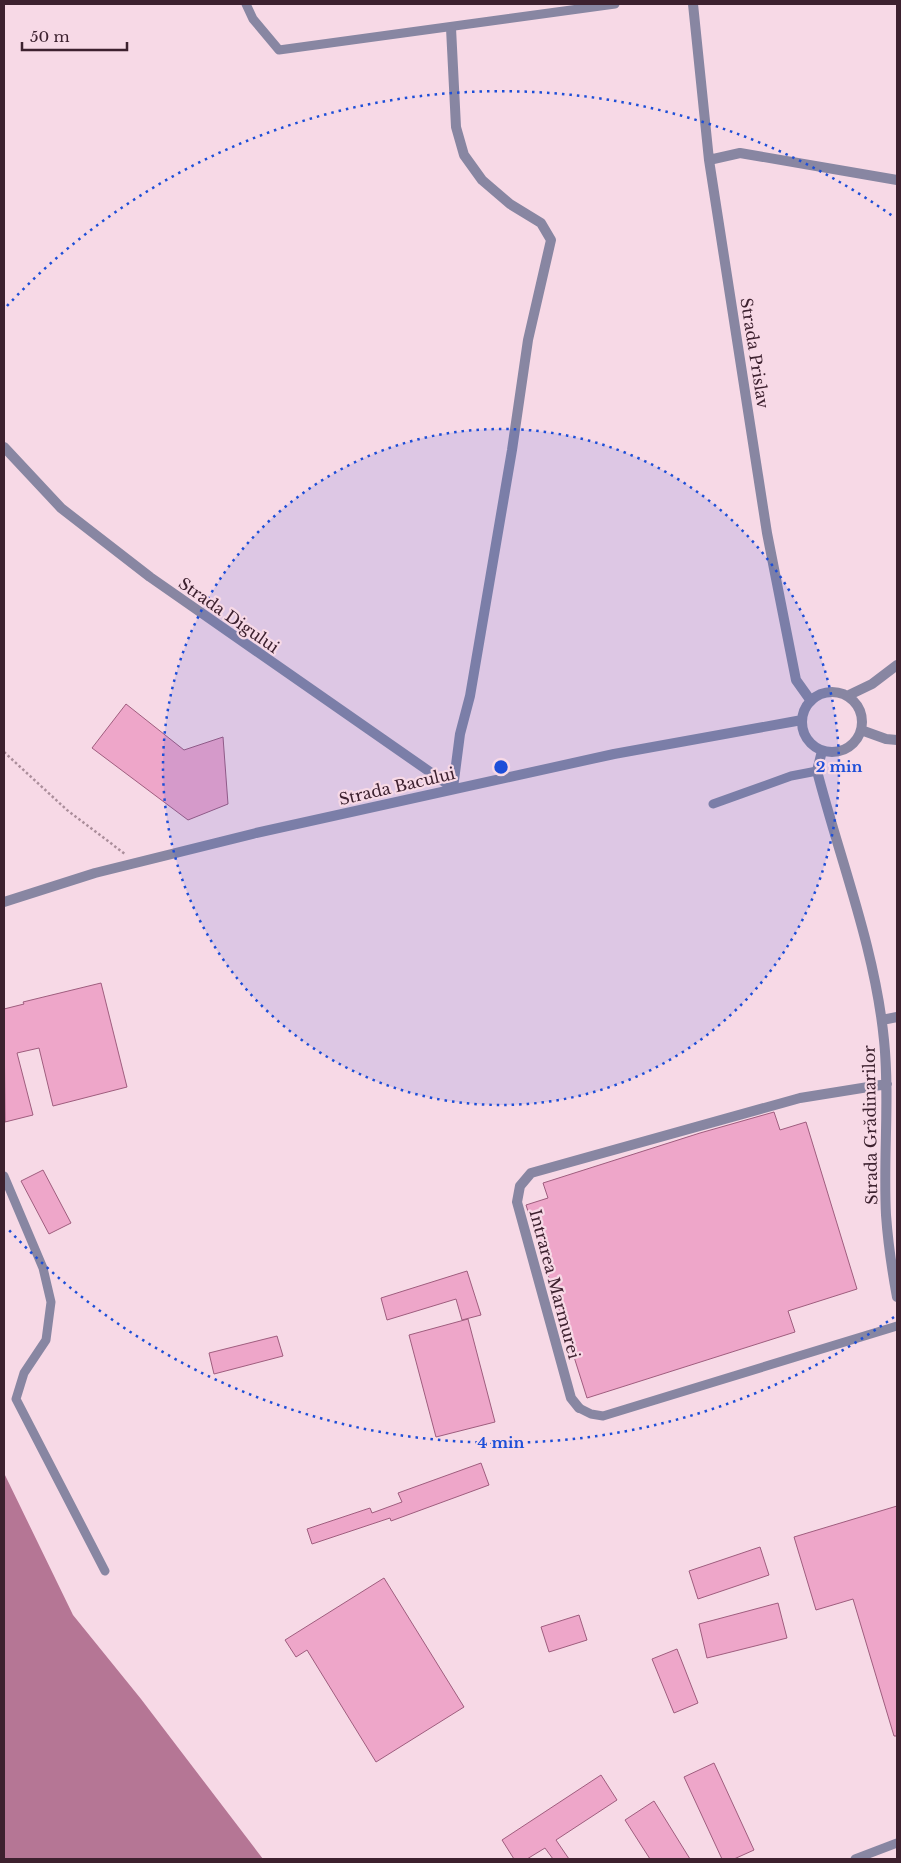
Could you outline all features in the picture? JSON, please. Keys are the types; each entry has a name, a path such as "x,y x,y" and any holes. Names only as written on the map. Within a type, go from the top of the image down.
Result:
{"street":[{"name":"Strada Prislav","path":"693,4 709,160 767,533 796,680 810,701"},
{"path":"451,28 456,127 464,155 482,180 510,204 541,223 552,240 528,340 512,450 470,696 460,734 453,788"},
{"path":"709,160 740,153 897,180"},
{"name":"Strada Digului","path":"4,447 60,508 150,578 453,788"},
{"path":"847,696 872,684 897,665"},
{"path":"828,692 847,696 860,710 861,730 850,746 832,752 822,751 807,739 803,730 802,720 810,701 828,692"},
{"name":"Strada Bacului","path":"4,902 136,862 453,788 614,754 802,720"},
{"path":"861,730 886,739 897,740"},
{"name":"Strada Grădinarilor","path":"822,751 817,771 870,959 882,1020 887,1084 886,1214 897,1297"},
{"path":"882,1020 897,1016"},
{"name":"Intrarea Marmurei","path":"579,1408 571,1398 517,1202 524,1179 531,1173 800,1098 887,1084"}],"lane":[{"path":"246,4 252,19 279,50 451,28 615,4"},
{"path":"713,804 791,776 817,771"},
{"path":"4,1176 43,1268 50,1302 46,1340 24,1372 16,1399 104,1571"},
{"name":"Intrarea Marmurei","path":"579,1408 591,1414 603,1416 897,1326"},
{"path":"855,1859 897,1843"}],"path":[{"path":"4,752 67,810 136,862"}],"shaded area":[{"path":"4,1473 73,1615 141,1699 263,1859 4,1859"}],"building":[{"path":"126,704 184,750 223,737 228,804 188,820 92,748"},
{"path":"101,983 127,1087 53,1106 39,1048 17,1053 33,1115 5,1122 4,1009 24,1004 23,1002"},
{"path":"774,1112 780,1130 806,1122 857,1289 788,1311 795,1332 587,1398 526,1205 548,1198 543,1183 700,1133"},
{"path":"43,1170 71,1223 49,1234 21,1181"},
{"path":"467,1271 481,1315 462,1320 456,1299 387,1320 381,1298"},
{"path":"468,1319 495,1422 436,1437 409,1335"},
{"path":"277,1336 283,1356 214,1374 209,1353"},
{"path":"481,1463 489,1485 391,1521 390,1518 312,1544 307,1529 370,1508 372,1513 402,1502 398,1493"},
{"path":"897,1506 897,1736 894,1736 853,1599 816,1610 794,1537"},
{"path":"760,1547 769,1575 698,1599 689,1571"},
{"path":"384,1578 464,1707 376,1762 307,1650 296,1657 285,1640"},
{"path":"778,1603 787,1638 707,1658 699,1624"},
{"path":"579,1615 587,1640 549,1652 541,1627"},
{"path":"677,1649 698,1703 674,1713 652,1659"},
{"path":"714,1763 754,1850 734,1859 722,1859 684,1777"},
{"path":"601,1775 617,1800 556,1840 569,1859 553,1859 545,1848 527,1859 514,1859 502,1840"},
{"path":"654,1801 690,1859 650,1859 625,1820"}]}
